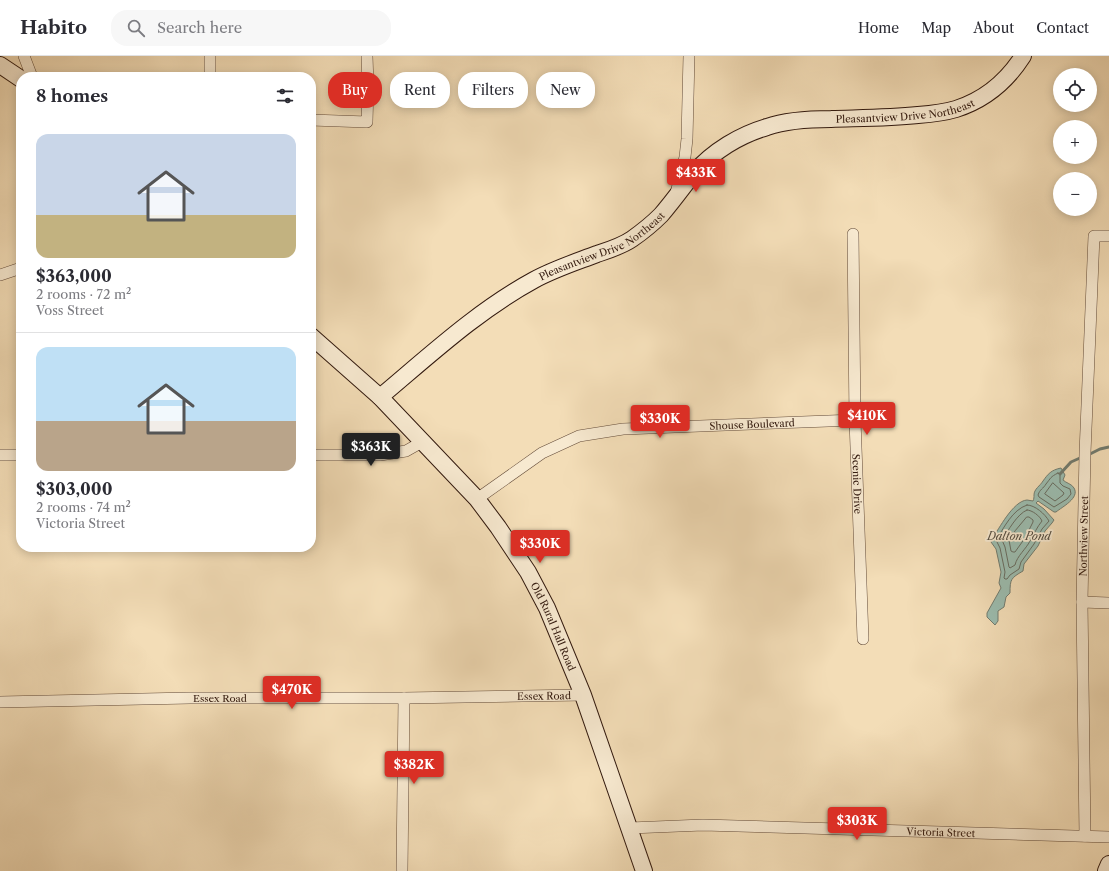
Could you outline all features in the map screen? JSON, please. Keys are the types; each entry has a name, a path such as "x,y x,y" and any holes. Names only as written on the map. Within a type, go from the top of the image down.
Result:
{"street":[{"path":"24,56 30,72"},
{"path":"210,56 210,72"},
{"path":"316,120 367,122 367,56"},
{"path":"676,196 687,139 689,56"},
{"name":"Pleasantview Drive Northeast","path":"380,397 463,328 495,303 518,288 566,265 629,241 644,230 660,215 696,171 716,153 731,143 768,126 785,122 812,119 902,116 938,113 956,109 972,102 999,85 1009,75 1023,56"},
{"path":"0,65 16,76"},
{"name":"Scenic Drive","path":"853,234 855,420 863,639"},
{"name":"Northview Street","path":"1085,836 1082,602 1085,453 1094,236 1109,236"},
{"path":"0,275 16,270"},
{"name":"Old Rural Hall Road","path":"316,340 380,397 477,499 519,557 533,580 547,608 584,695 644,871"},
{"name":"Shouse Boulevard","path":"477,499 542,454 579,436 623,429 855,420"},
{"path":"316,455 380,455 406,451 422,442"},
{"path":"0,455 16,455"},
{"path":"1082,602 1109,603"},
{"name":"Essex Road","path":"0,702 190,698 404,698 584,695"},
{"path":"402,871 404,698"},
{"name":"Victoria Street","path":"630,828 703,825 1109,837"},
{"path":"1106,871 1109,864"}],"water":[{"name":"Dalton Pond","path":"1061,468 1065,475 1063,480 1074,488 1075,495 1070,502 1056,512 1038,501 1036,503 1054,520 1045,531 1038,546 1024,564 1023,571 1012,579 1010,593 1006,597 1004,607 998,611 998,621 995,625 987,617 987,613 1001,588 999,583 1001,572 996,549 991,542 992,539 1012,510 1022,502 1027,500 1033,501 1035,491 1047,476 1052,471"}],"waterway":[{"path":"1090,454 1100,449 1109,447"},
{"path":"1060,474 1071,462 1080,458"}]}
